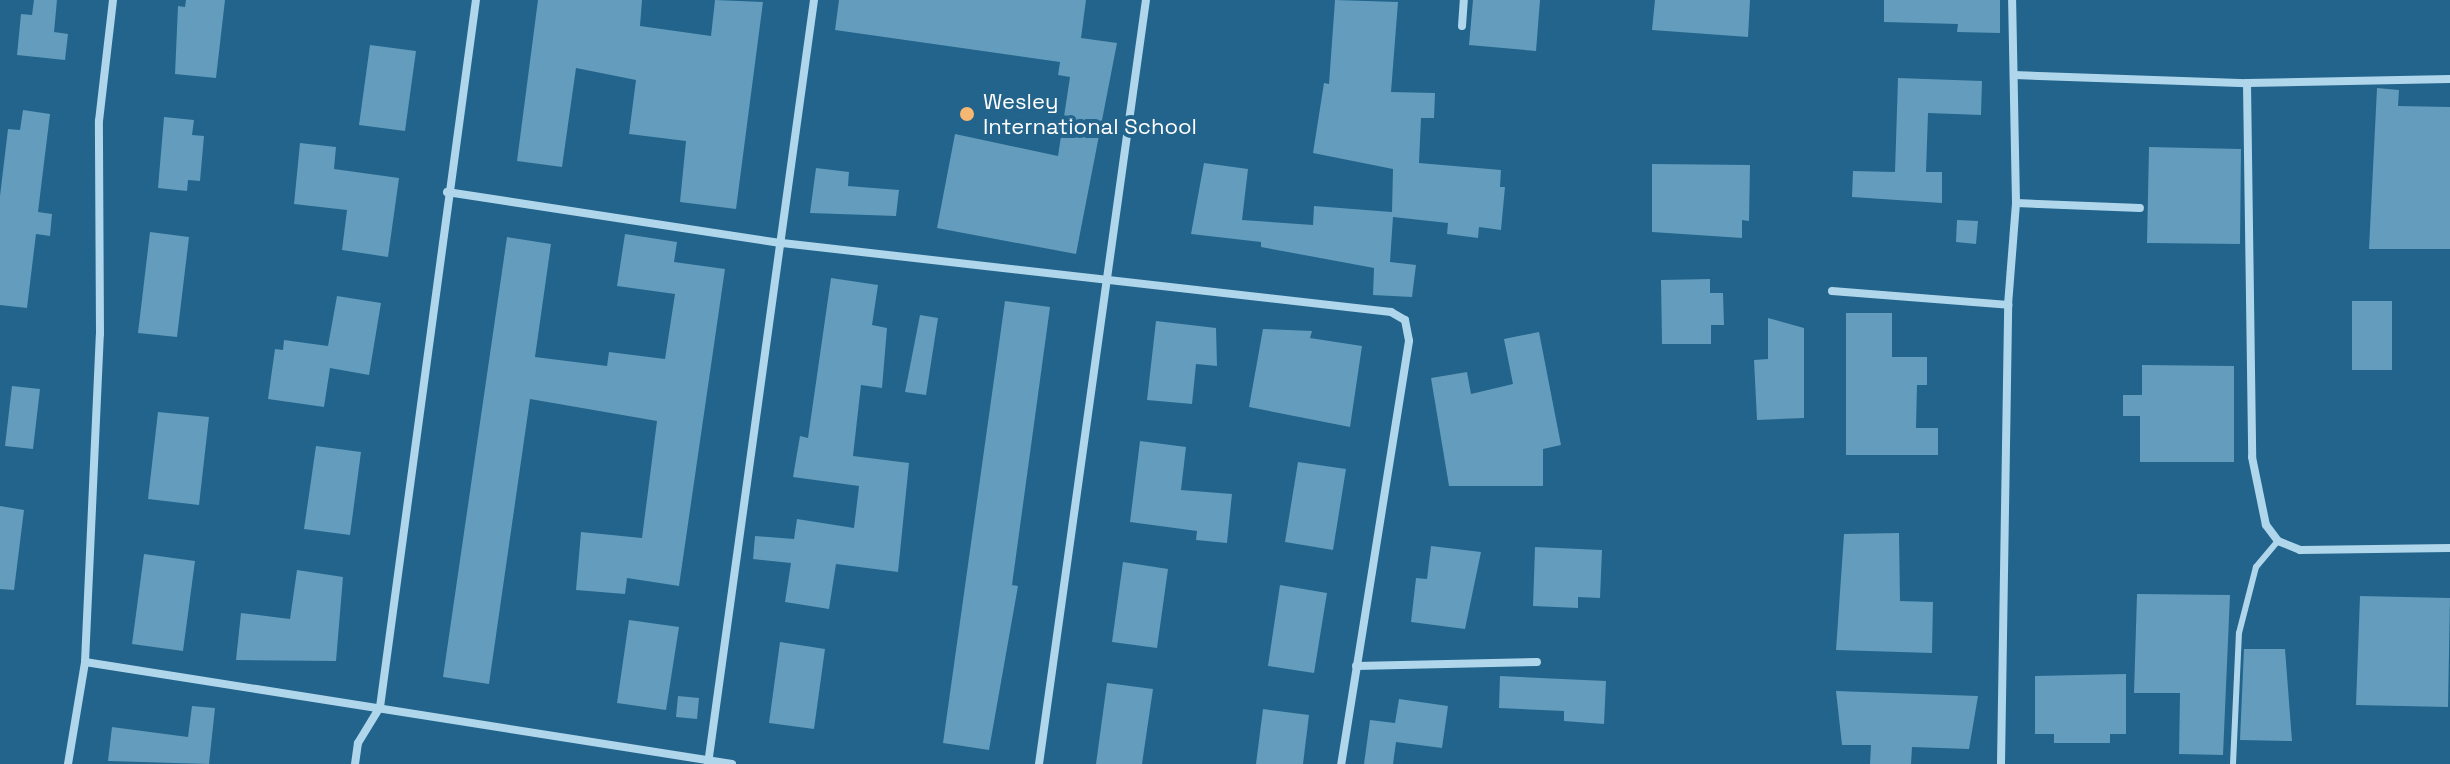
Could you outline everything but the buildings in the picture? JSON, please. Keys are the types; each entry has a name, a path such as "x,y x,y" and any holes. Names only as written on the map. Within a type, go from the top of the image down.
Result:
{"street":[{"path":"68,764 85,662 100,334 99,121 113,0"},
{"path":"355,764 358,743 380,707 447,192 476,0"},
{"path":"709,762 814,0"},
{"path":"1039,764 1110,279 1146,0"},
{"path":"1462,26 1464,0"},
{"path":"2001,764 2008,305 2016,203 2012,0"},
{"path":"2014,75 2247,83 2450,79"},
{"path":"2247,83 2252,457 2266,525 2278,541 2300,550 2450,548"},
{"path":"447,192 782,243 1391,312 1405,320 1409,341 1341,764"},
{"path":"2016,203 2140,208"},
{"path":"1832,291 2008,305"},
{"path":"85,662 732,764"},
{"path":"1356,666 1537,662"}],"lane":[{"path":"2233,764 2239,633 2256,567 2278,541"}],"place":[{"name":"Wesley International School","path":"967,114"}]}
